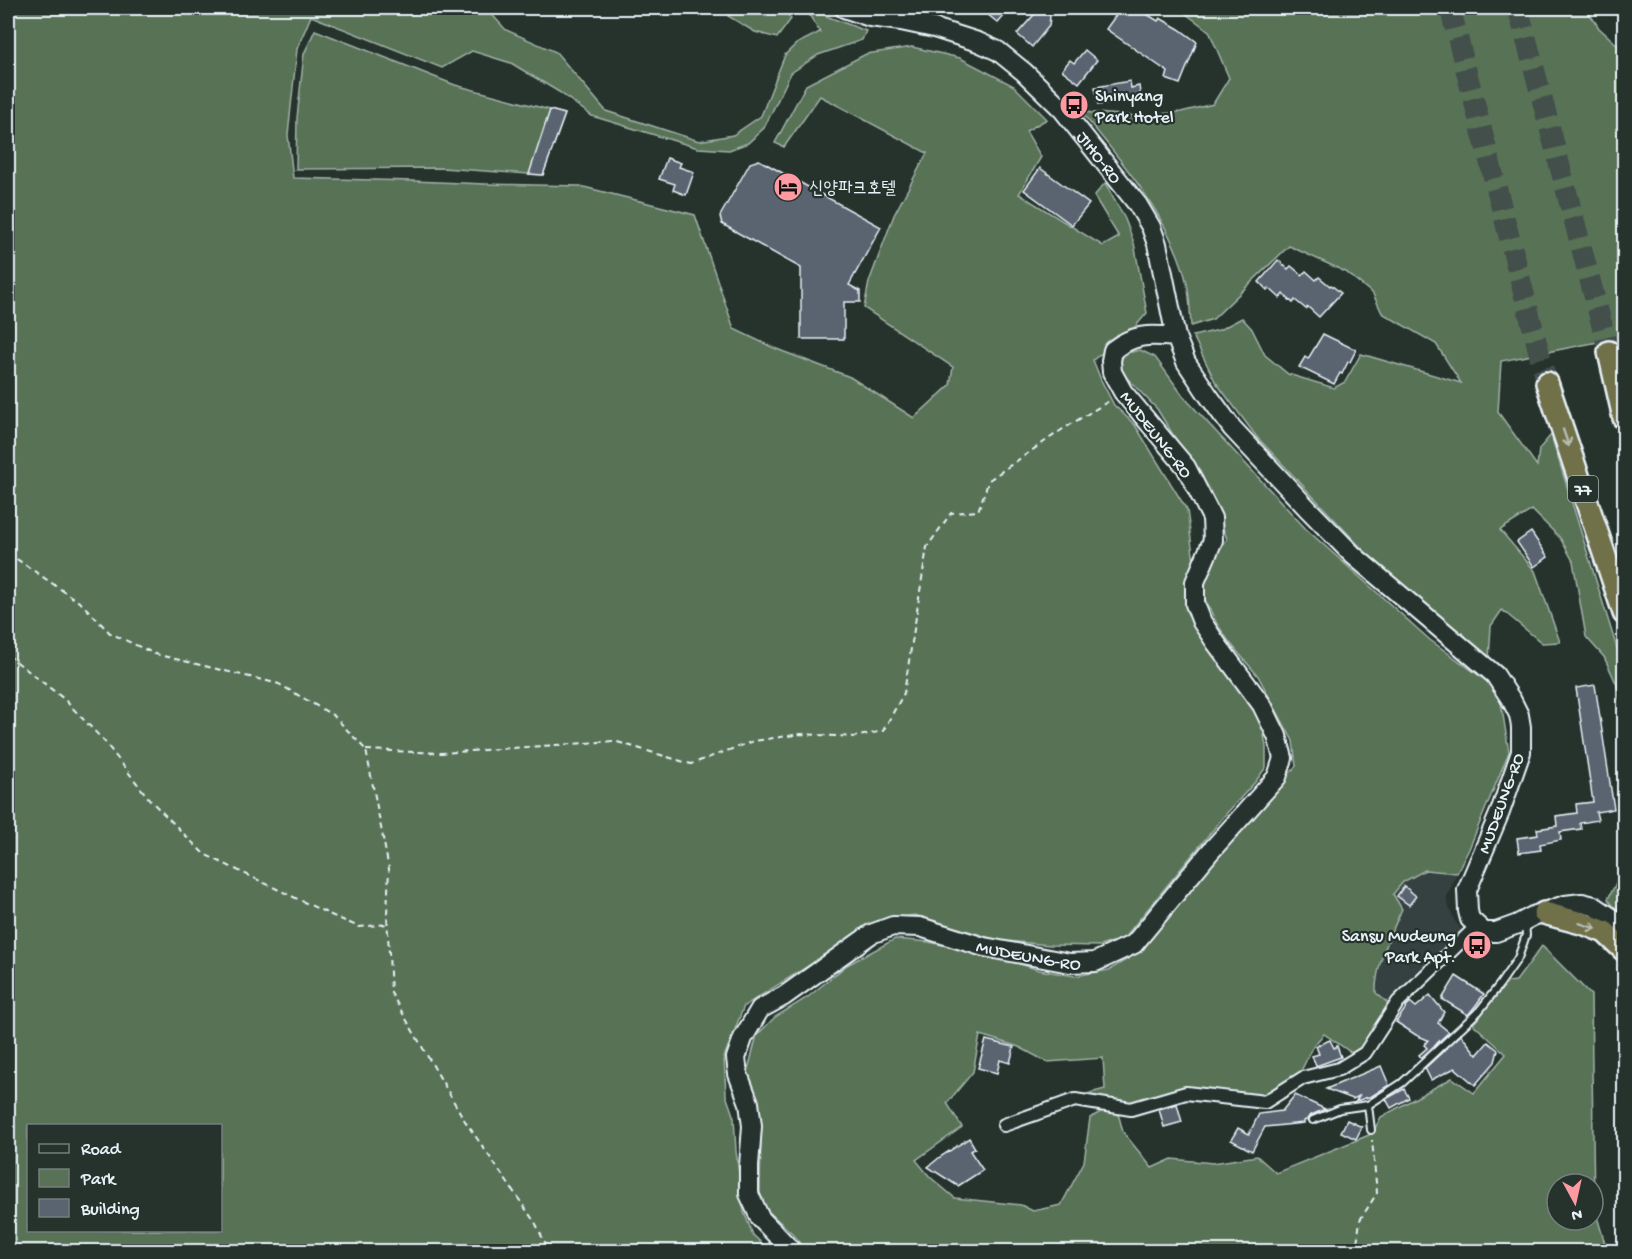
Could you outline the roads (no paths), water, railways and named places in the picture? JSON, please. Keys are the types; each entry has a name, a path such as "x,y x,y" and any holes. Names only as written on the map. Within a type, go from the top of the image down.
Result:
{"highway":[{"path":"1609,352 1624,418"},
{"name":"77","path":"1547,382 1622,604"},
{"path":"1535,917 1585,924 1605,932 1624,950"}],"main road":[{"name":"JIHO-RO","path":"843,8 870,17 934,28 998,51 1024,72 1062,109 1138,205 1150,226 1157,244 1176,337"},
{"name":"MUDEUNG-RO","path":"793,1251 760,1218 749,1194 752,1126 749,1103 738,1074 736,1058 742,1038 760,1009 784,996 871,934 893,926 920,927 984,946 1070,963 1095,962 1134,944 1209,853 1277,777 1283,758 1277,736 1262,705 1202,622 1195,604 1195,582 1213,540 1212,518 1186,467 1123,392 1112,372 1113,350 1125,341 1149,334 1176,337 1186,362 1208,396 1252,450 1353,555 1495,675 1512,700 1519,715 1521,752 1500,812 1467,890 1470,919 1477,927"},
{"path":"1477,927 1484,932 1503,931 1565,905 1582,903 1594,906 1624,926"}],"street":[{"path":"1004,1125 1075,1100 1131,1109 1186,1093 1265,1102 1303,1078 1339,1069 1365,1053 1398,1002 1477,927"}],"lane":[{"path":"1313,1120 1340,1109 1368,1105 1402,1083 1479,1011 1518,958 1535,917"},
{"path":"1368,1105 1371,1130"}],"tunnel":[{"path":"1450,8 1547,383"},
{"path":"1518,8 1609,352"}],"place":[{"name":"Shinyang Park Hotel","path":"1074,105"},
{"name":"신양파크호텔","path":"788,187"},
{"name":"Sansu Mudeung Park Apt.","path":"1477,945"}]}
